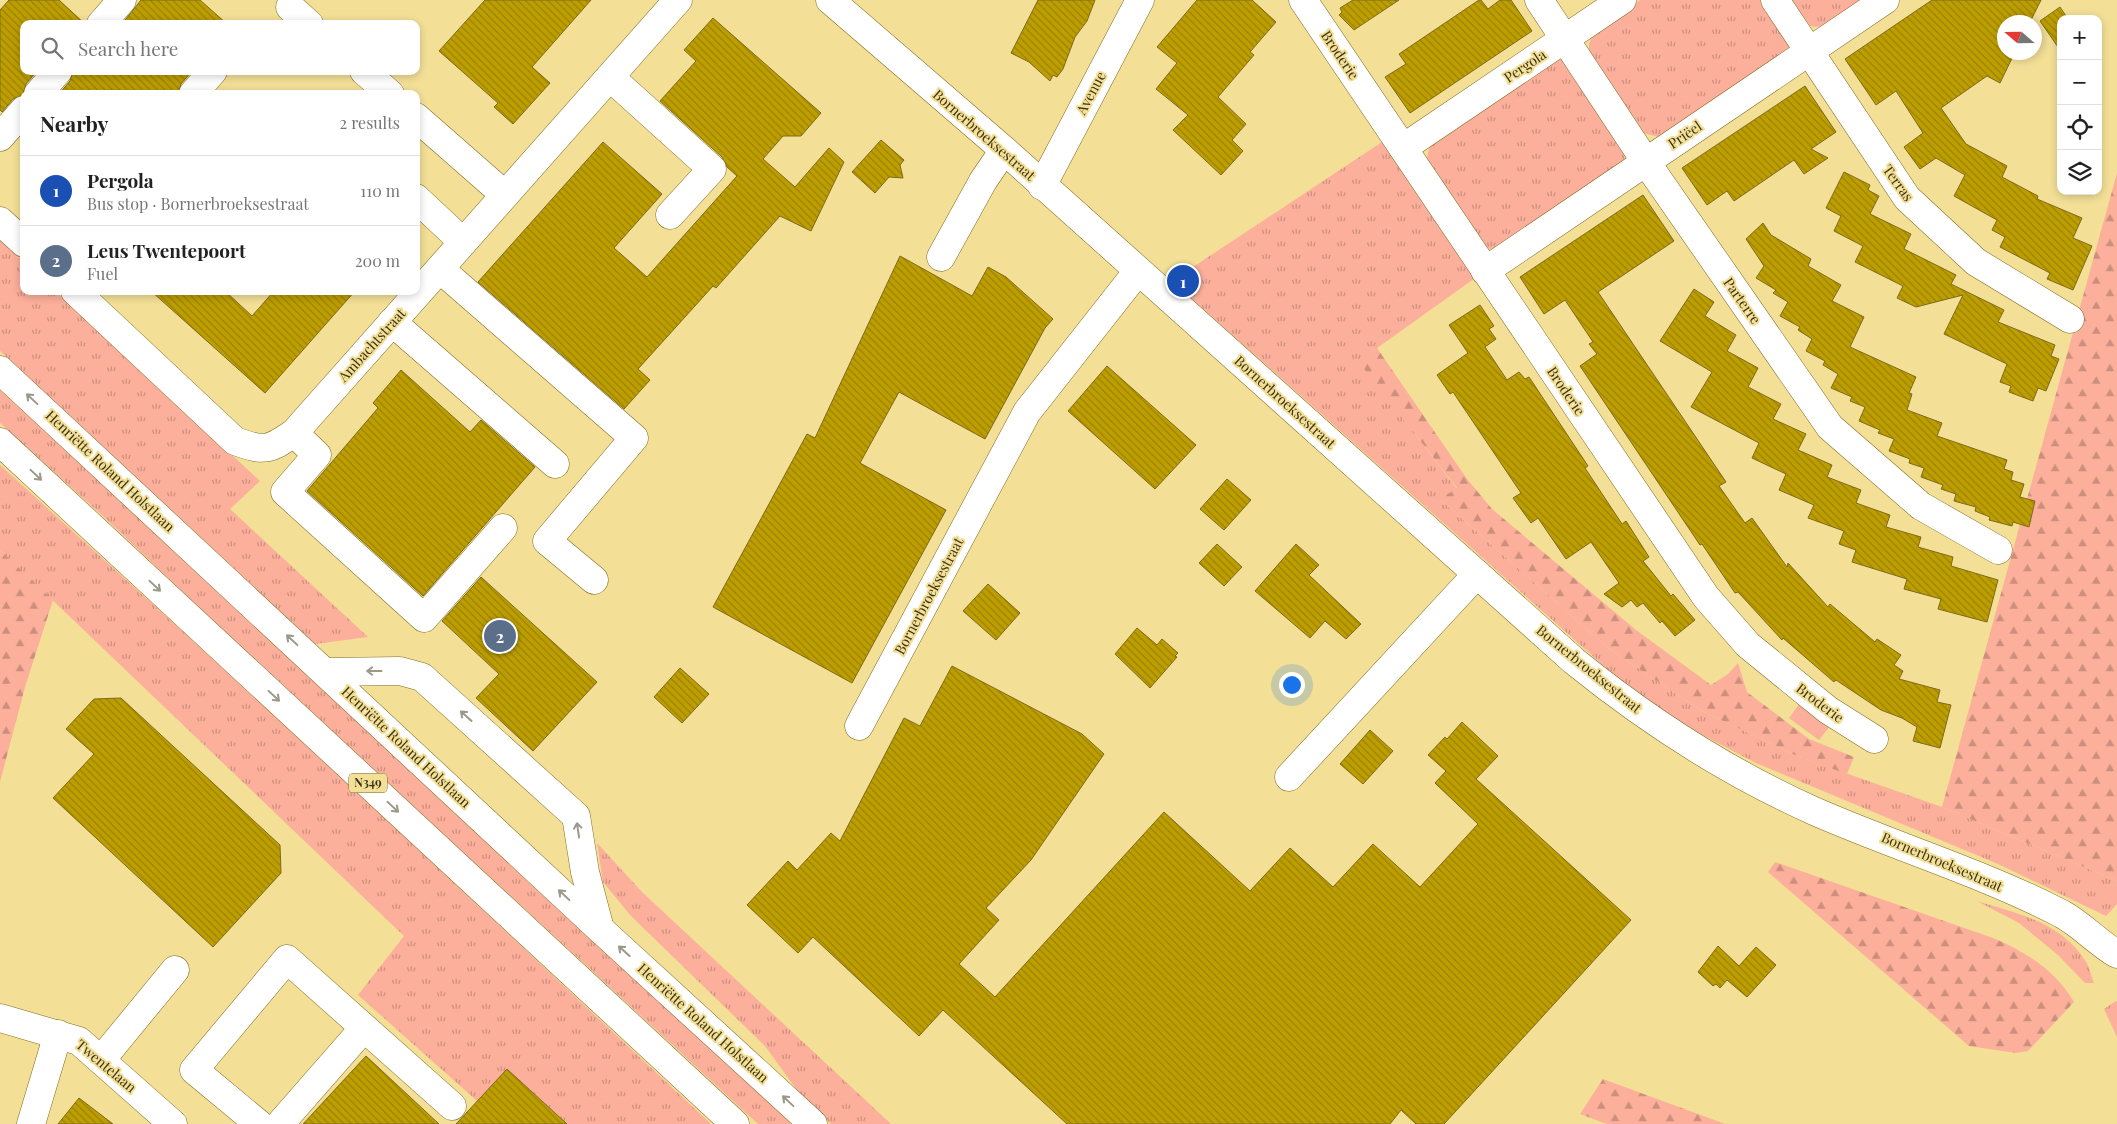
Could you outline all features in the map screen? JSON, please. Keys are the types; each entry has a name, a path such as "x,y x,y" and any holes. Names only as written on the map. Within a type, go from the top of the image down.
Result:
{"street":[{"path":"104,20 122,0"},
{"name":"Ambachtstraat","path":"420,291 678,0"},
{"name":"Bornerbroeksestraat","path":"830,0 1004,150 1574,661 1620,698 1674,736 1733,772 1814,811 1962,869 2064,915 2116,955"},
{"name":"Avenue","path":"1042,186 1140,0"},
{"name":"Broderie","path":"1303,0 1706,597 1748,645 1828,710 1874,740"},
{"name":"Parterre","path":"1539,0 1646,162 1830,427 1922,506 1998,550"},
{"name":"Pergola","path":"1403,148 1622,0"},
{"name":"Terras","path":"1774,0 1907,198 1976,262 2070,318"},
{"name":"Priëel","path":"1484,270 1885,0"},
{"path":"41,90 55,75"},
{"path":"196,90 210,75"},
{"path":"369,75 385,90"},
{"path":"610,77 712,169 670,215"},
{"path":"0,136 20,114"},
{"path":"420,121 505,195"},
{"path":"941,257 983,181 1004,150"},
{"path":"420,202 463,242"},
{"path":"0,220 20,239"},
{"path":"440,269 634,438 547,541 594,580"},
{"name":"Bornerbroeksestraat","path":"859,726 1027,412 1138,271"},
{"name":"Ambachtstraat","path":"79,295 235,441 255,448 273,447 294,433 416,295"},
{"path":"392,322 555,464"},
{"name":"Henriëtte Roland Holstlaan","path":"0,370 813,1124"},
{"path":"294,433 317,456 285,492 424,618 503,528"},
{"name":"N349","path":"0,442 735,1124"},
{"path":"1289,777 1477,574"},
{"path":"326,672 400,671 422,676 576,816 585,872 600,928"},
{"path":"259,1124 194,1070 287,959 452,1106"},
{"path":"101,1060 175,970"},
{"name":"Twentelaan","path":"0,1018 79,1040 101,1060 156,1118"},
{"path":"280,1124 364,1028"},
{"path":"31,1124 58,1034"}],"green space":[{"path":"1640,0 1761,0 1788,40 1789,48 1659,137 1643,133 1589,54 1589,44 1594,31"},
{"path":"1792,0 1866,0 1840,19 1825,26 1817,27 1810,26"},
{"path":"1556,58 1570,63 1626,149 1624,160 1615,170 1500,251 1482,247 1427,159 1429,149 1434,139"},
{"path":"1382,142 1475,278 1359,361 1457,489 1441,500 1608,648 1700,710 1797,756 1942,807 2117,881 2117,904 2106,916 1998,864 1756,763 1651,708 1172,281"},
{"path":"2117,173 2117,881 1942,807"},
{"path":"0,240 20,258 20,295 59,295 260,481 230,509 368,637 315,644 0,351"},
{"path":"1377,348 1467,479 1492,509 1636,630 1711,685 1728,674 1738,663 1747,692 1809,739 1854,757 1847,774 1797,756 1700,710 1608,648 1440,499 1457,488 1358,361"},
{"path":"0,387 795,1124 758,1124 344,745 104,517 0,423"},
{"path":"0,465 281,721 711,1124 503,1124 358,995 404,936 0,550"},
{"path":"0,550 53,600 25,687 0,782"},
{"path":"1800,703 1830,726 1819,740 1789,718"},
{"path":"597,843 642,892 891,1124 831,1124 805,1101 765,1046 631,916 603,882"},
{"path":"1775,862 2005,943 2049,971 2074,1002 2028,1051 2016,1053 1969,1046 1768,872"},
{"path":"1977,901 2038,921 2064,937 2076,948 2086,962 2094,983 2085,983 2058,955 2019,923"},
{"path":"2117,1002 2117,1037 2104,1009"},
{"path":"1603,1079 1725,1124 1607,1124 1580,1114"}],"building":[{"path":"9,0 59,0 81,20 20,20 20,75 34,75 26,84 24,90 20,90 20,96 13,99 2,112 0,110 0,10"},
{"path":"141,0 200,0 222,20 125,20"},
{"path":"485,0 591,0 532,67 550,83 513,124 494,107 498,103 439,51"},
{"path":"1038,0 1095,0 1087,21 1075,37 1063,69 1057,77 1053,75 1050,81 1029,62 1011,53"},
{"path":"1197,0 1252,0 1276,22 1250,52 1254,55 1218,97 1246,124 1232,140 1243,151 1221,175 1173,130 1188,115 1156,89 1177,63 1157,47"},
{"path":"1353,0 1399,0 1354,30 1339,15 1342,12 1340,8"},
{"path":"1479,0 1488,9 1500,0 1511,0 1532,31 1410,113 1385,77 1406,64 1399,54"},
{"path":"1932,0 2041,0 2034,15 1997,15 1997,60 2011,60 2000,83 1987,76 1941,108 1966,144 2007,166 2002,177 2038,196 2037,199 2082,218 2073,238 2092,246 2073,290 2047,279 2050,273 2000,247 2005,237 1992,230 1997,220 1954,196 1965,175 1936,158 1920,169 1904,147 1923,133 1896,91 1876,105 1845,59"},
{"path":"2060,7 2065,15 2057,15 2057,46 2042,24 2042,20"},
{"path":"713,18 821,113 801,136 783,136 763,159 795,187 829,148 844,162 811,231 780,216 716,288 713,286 638,369 650,380 624,409 478,282 603,142 662,194 614,248 647,277 737,176 727,167 722,157 660,101 696,61 684,50"},
{"path":"72,75 189,75 181,84 179,90 62,90 70,81"},
{"path":"1805,86 1836,132 1811,149 1828,158 1804,174 1794,160 1734,201 1727,191 1707,205 1682,168"},
{"path":"881,140 904,160 900,165 903,178 889,177 875,193 852,172"},
{"path":"1844,172 1870,185 1868,190 1879,196 1870,214 1911,234 1904,249 1956,275 1951,284 2004,310 1998,322 2055,345 2051,356 2059,359 2046,391 2038,388 2033,401 2009,392 2011,386 2000,382 2007,364 1944,334 1963,295 1916,307 1897,298 1903,286 1855,262 1863,246 1834,231 1841,216 1826,208"},
{"path":"1643,195 1674,241 1598,292 1726,482 1719,486 1745,523 1752,518 1787,567 1788,563 1828,607 1830,604 1875,642 1877,639 1901,655 1894,665 1903,671 1899,679 1940,690 1937,702 1951,705 1940,748 1913,741 1917,727 1902,718 1881,710 1836,680 1834,682 1783,638 1782,640 1738,592 1735,593 1702,544 1700,545 1580,366 1597,354 1589,344 1593,342 1565,300 1544,314 1520,277"},
{"path":"1763,223 1771,235 1811,259 1808,266 1841,285 1832,301 1864,317 1850,347 1916,377 1909,393 1912,394 1907,410 1942,423 1937,436 2007,460 2004,469 2013,472 2011,480 2024,484 2020,497 2035,501 2029,527 2013,522 2012,526 1989,520 1990,517 1975,511 1976,507 1954,501 1956,494 1941,489 1943,485 1921,477 1924,468 1909,463 1910,459 1889,451 1894,439 1878,433 1880,430 1859,421 1865,407 1850,401 1852,397 1831,388 1838,374 1823,365 1825,361 1806,351 1812,339 1798,330 1800,327 1780,316 1788,302 1773,293 1776,290 1756,278 1764,266 1746,239"},
{"path":"900,256 972,296 988,267 1006,277 1053,319 1045,328 985,439 899,392 860,463 946,510 852,683 713,607 807,434 815,438"},
{"path":"1694,289 1714,302 1705,316 1736,335 1727,351 1758,368 1748,387 1781,404 1773,419 1806,434 1798,450 1832,465 1827,477 1861,490 1856,503 1890,515 1886,527 1921,537 1918,547 1953,557 1951,566 1998,580 1987,622 1938,609 1941,599 1904,589 1907,579 1852,562 1856,550 1839,544 1844,531 1808,518 1814,505 1779,490 1786,474 1752,458 1759,443 1691,407 1712,372 1660,341"},
{"path":"155,295 229,295 252,316 270,295 351,295 265,393"},
{"path":"1480,305 1494,326 1489,329 1496,339 1485,347 1507,380 1519,372 1525,379 1529,377 1588,466 1585,468 1622,524 1626,521 1649,557 1643,561 1671,596 1673,594 1695,620 1675,636 1662,621 1660,623 1643,603 1637,607 1631,600 1622,607 1604,594 1619,583 1591,542 1566,559 1538,518 1531,523 1513,498 1521,493 1453,392 1450,394 1437,375 1468,353 1449,325"},
{"path":"1107,366 1196,445 1155,489 1068,411"},
{"path":"401,370 470,432 481,420 535,467 423,596 307,491 378,408 373,403"},
{"path":"1227,479 1251,500 1224,530 1200,509"},
{"path":"1217,544 1242,567 1224,586 1199,563"},
{"path":"1296,544 1319,565 1309,575 1361,624 1346,639 1325,621 1310,638 1255,591"},
{"path":"481,577 597,682 533,751 476,698 499,674 442,621"},
{"path":"988,584 1020,613 996,640 963,611"},
{"path":"1137,628 1157,645 1162,639 1178,653 1175,656 1177,657 1150,688 1115,654"},
{"path":"952,666 1082,734 1104,754 1031,860 986,908 999,920 959,964 995,997 1164,812 1250,891 1290,848 1333,887 1373,844 1420,887 1478,824 1435,783 1446,771 1428,755 1445,737 1447,739 1462,722 1498,756 1476,779 1631,920 1444,1124 1416,1124 1401,1110 1390,1124 1067,1124 943,1010 919,1036 813,937 798,953 747,905 788,861 797,870 831,833 840,841 904,718 920,726"},
{"path":"680,668 709,694 682,723 654,697"},
{"path":"121,698 280,845 281,873 213,947 53,798 94,754 66,729 94,699"},
{"path":"1370,730 1393,751 1363,784 1340,764"},
{"path":"1718,946 1739,966 1756,947 1776,965 1747,997 1727,980 1720,988 1716,984 1713,986 1698,972"},
{"path":"366,1056 439,1124 303,1124"},
{"path":"507,1069 567,1124 456,1124"},
{"path":"79,1098 113,1124 58,1124"}],"place":[{"name":"Pergola","path":"1183,281"},
{"name":"Leus Twentepoort","path":"500,636"}]}
